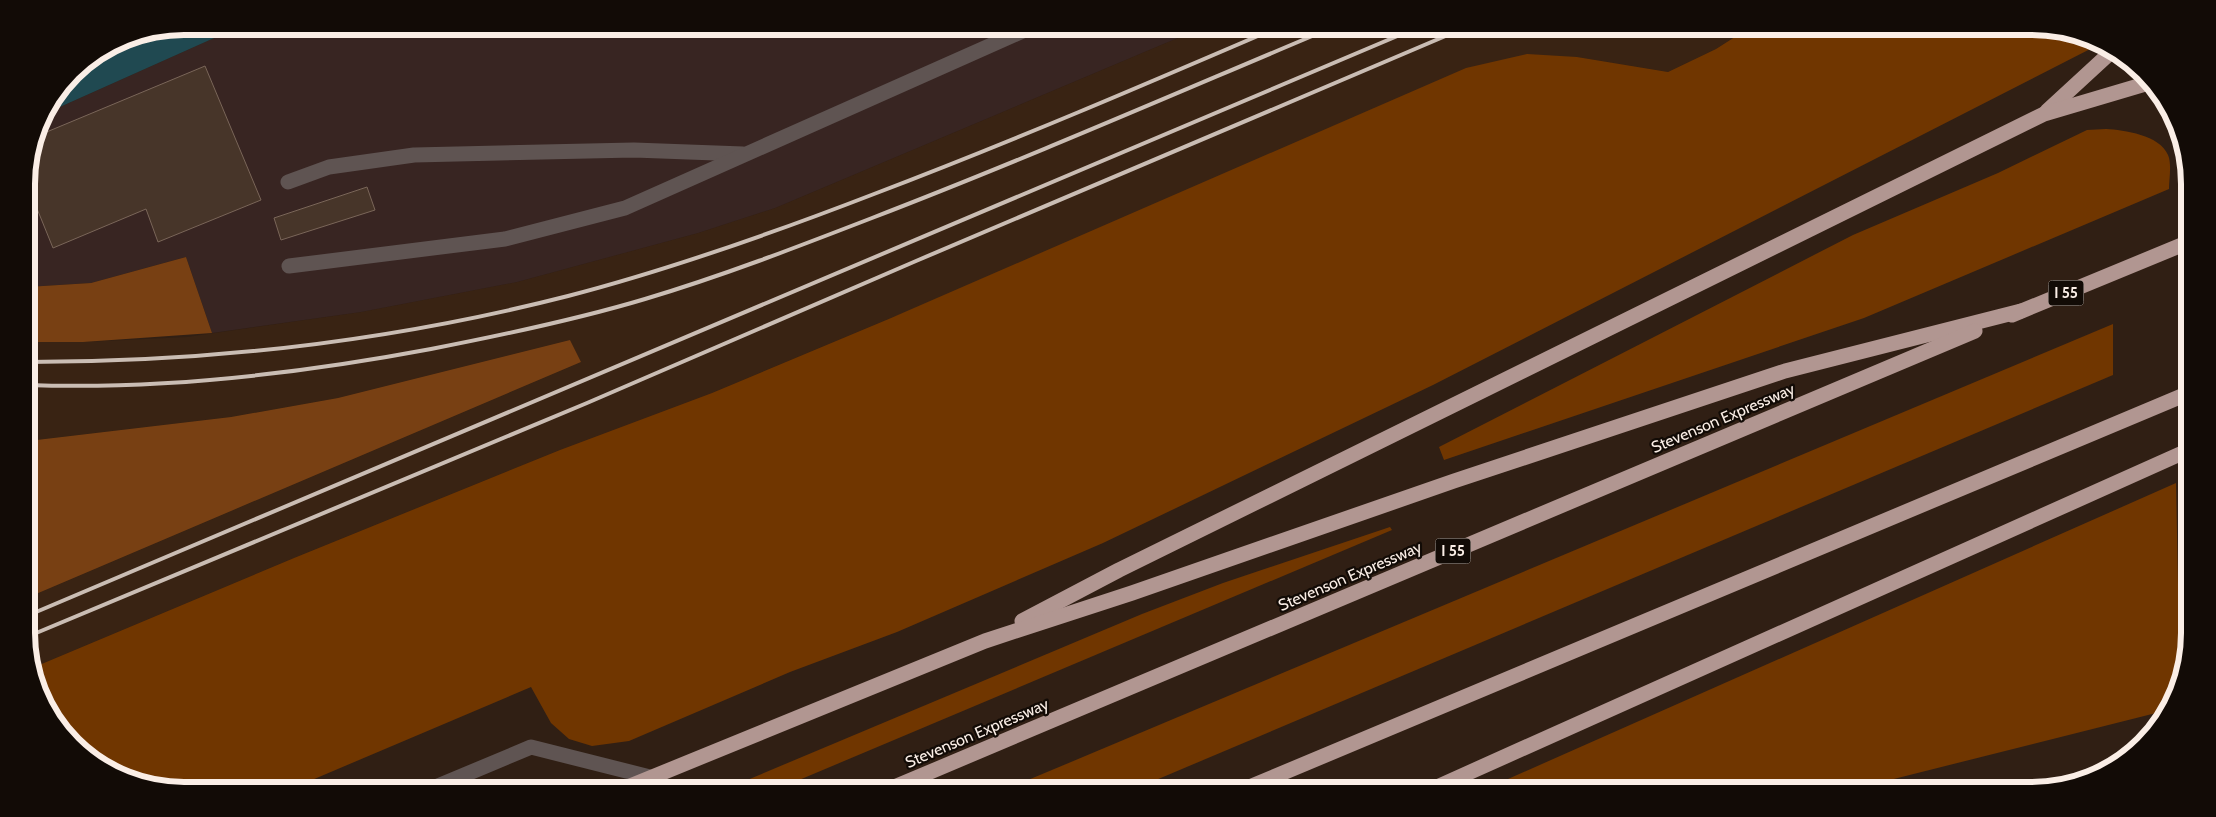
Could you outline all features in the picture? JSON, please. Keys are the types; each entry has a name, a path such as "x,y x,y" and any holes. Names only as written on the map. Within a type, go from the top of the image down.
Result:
{"highway":[{"path":"2044,114 2107,56"},
{"path":"985,641 1119,570 2044,114 2142,85"},
{"name":"I 55","path":"2021,311 2181,245"},
{"path":"639,782 985,641 1132,593 1454,481 1785,371 2021,311"},
{"name":"Stevenson Expressway","path":"906,782 2021,311"},
{"path":"1261,782 2181,396"},
{"path":"1446,782 2181,454"}],"lane":[{"path":"289,266 505,239 625,208 1014,35"},
{"path":"288,182 329,167 414,154 634,150 747,154"},
{"path":"447,782 531,747 650,777"}],"shaded area":[{"path":"221,35 1185,35 775,208 698,233 517,282 361,312 212,333 186,257 91,283 35,286 36,165 46,127 56,109"},
{"path":"1185,35 1738,35 1716,49 1668,72 1577,57 891,318 712,393 560,450 294,558 39,665 35,642 35,594 581,362 570,340 338,398 231,417 35,440 35,342 83,342 187,337 361,312 517,282 698,233 775,208"},
{"path":"1738,35 2032,35 2061,38 2092,48 1433,385 1103,543 897,632 790,672 629,741 592,746 569,739 551,723 531,687 307,782 165,781 146,777 118,767 86,745 60,716 50,699 43,681 39,665 294,558 560,450 712,393 891,318 1466,68 1527,54 1577,57 1668,72 1716,49"},
{"path":"2106,129 2141,135 2150,138 2164,148 2170,163 2169,189 1864,318 1444,460 1439,447 1853,235 1998,173 2087,130"},
{"path":"186,257 212,333 83,342 35,342 35,286 91,283"},
{"path":"2113,324 2113,375 1151,782 1023,782"},
{"path":"570,340 581,362 35,594 35,440 231,417 338,398"},
{"path":"2176,483 2179,653 2173,681 2158,713 1882,782 1501,782"},
{"path":"1390,527 1392,530 794,782 742,782 1142,614 1223,583"}],"water":[{"path":"175,35 221,35 56,109 66,93 79,79 101,60 118,50 155,38"}],"building":[{"path":"205,66 261,200 158,242 146,209 53,248 35,204 36,165 44,133"},
{"path":"367,187 375,210 281,240 274,218"}],"railway":[{"path":"35,362 164,358 300,346 368,337 435,325 502,312 568,296 684,262 836,208 1027,133 1260,35"},
{"path":"35,385 129,385 281,373 431,349 539,327 619,307 731,271 816,240 1046,148 1315,35"},
{"path":"35,612 1400,35"},
{"path":"35,633 587,403 1448,35"}]}
